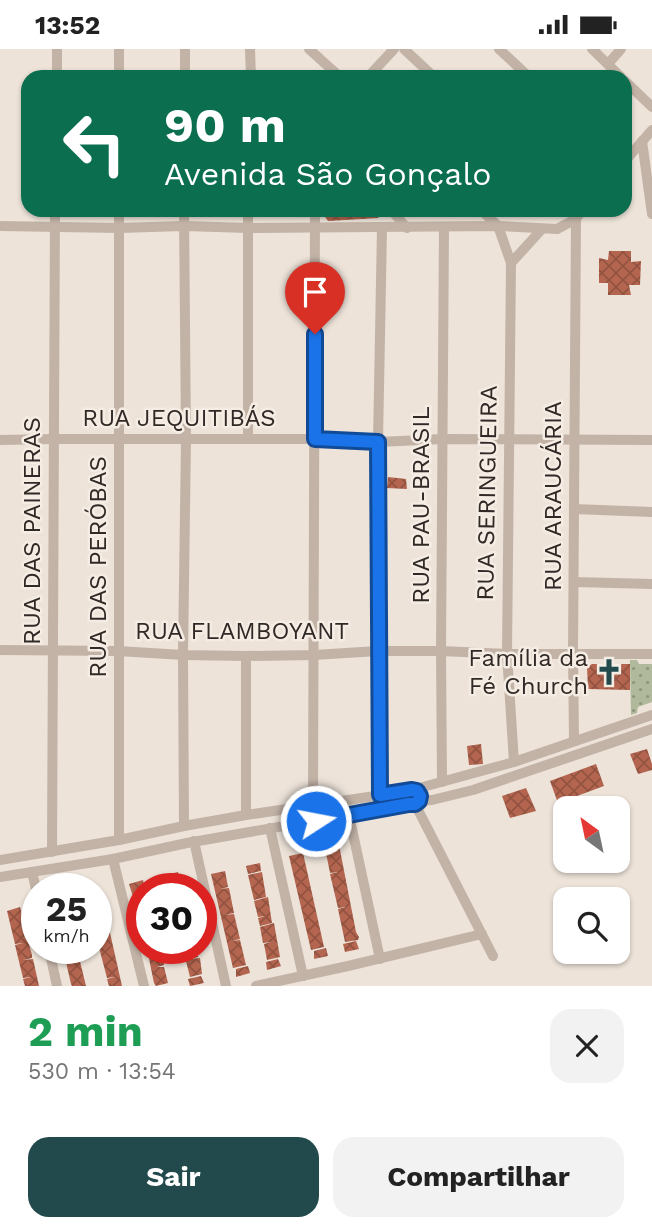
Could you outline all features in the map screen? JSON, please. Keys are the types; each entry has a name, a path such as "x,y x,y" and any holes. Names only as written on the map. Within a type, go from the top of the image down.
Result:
{"street":[{"path":"57,49 57,70"},
{"path":"119,70 120,49"},
{"path":"185,49 185,70"},
{"path":"250,49 251,70"},
{"path":"309,49 332,70"},
{"path":"374,70 394,49"},
{"path":"404,49 426,70"},
{"path":"499,49 522,70"},
{"path":"592,49 614,70"},
{"path":"608,64 621,49"},
{"path":"632,88 652,107"},
{"path":"632,153 652,130"},
{"path":"642,141 652,214"},
{"name":"RUA DAS PAINERAS","path":"52,852 55,217"},
{"name":"RUA DAS PERÓBAS","path":"119,217 119,840"},
{"path":"184,217 184,826"},
{"path":"248,217 248,439"},
{"path":"313,804 315,217"},
{"path":"397,217 407,228"},
{"path":"488,217 498,226"},
{"path":"0,226 498,226 557,229 575,217"},
{"name":"RUA ARAUCÁRIA","path":"574,741 575,251 579,217"},
{"name":"RUA SERINGUEIRA","path":"498,226 511,263 507,654 514,762"},
{"path":"380,795 378,442 382,227"},
{"name":"RUA ARAUCÁRIA","path":"563,227 575,251"},
{"name":"RUA PAU-BRASIL","path":"442,782 444,228"},
{"path":"511,263 542,229"},
{"name":"RUA JEQUITIBÁS","path":"0,440 652,440"},
{"path":"574,509 652,512"},
{"path":"575,583 652,584"},
{"name":"RUA FLAMBOYANT","path":"0,650 246,656 378,651 652,654"},
{"path":"246,656 246,815"},
{"path":"0,860 246,815 412,790 514,762 650,716 651,729 473,790 432,800 194,841 113,859 0,877"},
{"path":"412,790 405,799 414,803 493,956"},
{"path":"348,815 380,959"},
{"path":"271,828 303,976"},
{"path":"194,841 226,986"},
{"path":"113,859 144,986"},
{"path":"256,986 482,934"},
{"path":"52,964 57,986"}],"green space":[{"path":"630,660 637,660 639,664 652,664 652,702 638,707 637,713 631,715"}],"building":[{"path":"325,217 379,217 378,218 328,221"},
{"path":"609,251 631,251 631,262 641,261 640,285 629,285 631,295 608,295 608,283 599,283 599,258 608,260"},
{"path":"388,477 406,479 407,489 387,488"},
{"name":"Família da Fé Church","path":"592,664 630,664 630,690 588,689 587,667"},
{"path":"481,744 483,764 469,765 467,746"},
{"path":"647,749 652,770 638,774 630,754"},
{"path":"596,764 604,786 577,796 555,796 550,781"},
{"path":"526,788 536,811 510,818 502,796"},
{"path":"339,845 359,937 358,940 345,942 338,909 346,907 338,908 330,874 338,872 330,873 325,848"},
{"path":"303,853 324,947 311,950 289,856"},
{"path":"260,863 261,871 248,874 246,866"},
{"path":"225,871 228,887 220,889 229,888 234,913 225,915 234,914 240,939 231,941 240,940 246,965 233,968 217,900 216,873"},
{"path":"262,872 266,897 254,900 248,875"},
{"path":"268,897 272,923 260,926 258,918 266,916 258,917 254,901"},
{"path":"20,907 21,943 15,944 7,911"},
{"path":"274,923 280,957 267,960 264,944 271,942 263,943 260,927"},
{"path":"356,941 359,949 345,952 343,944"},
{"path":"112,942 122,986 109,986 107,979 115,977 107,978 103,964 112,964"},
{"path":"21,944 21,964 34,964 39,986 25,986 23,979 31,977 23,978 15,945"},
{"path":"326,948 328,956 314,959 314,951"},
{"path":"278,959 281,966 267,970 266,962"},
{"path":"67,964 81,964 86,986 72,986"},
{"path":"150,964 164,964 157,967 164,967 168,983 156,986"},
{"path":"187,964 201,964 202,974 190,977"},
{"path":"248,966 250,973 236,977 236,969"},
{"path":"201,976 204,983 190,986 188,979"}],"place":[{"name":"Família da Fé Church","path":"609,672"}],"route":[{"path":"315,334 315,439 378,442 380,795 412,790 417,791 420,796 415,804 316,821"}]}
